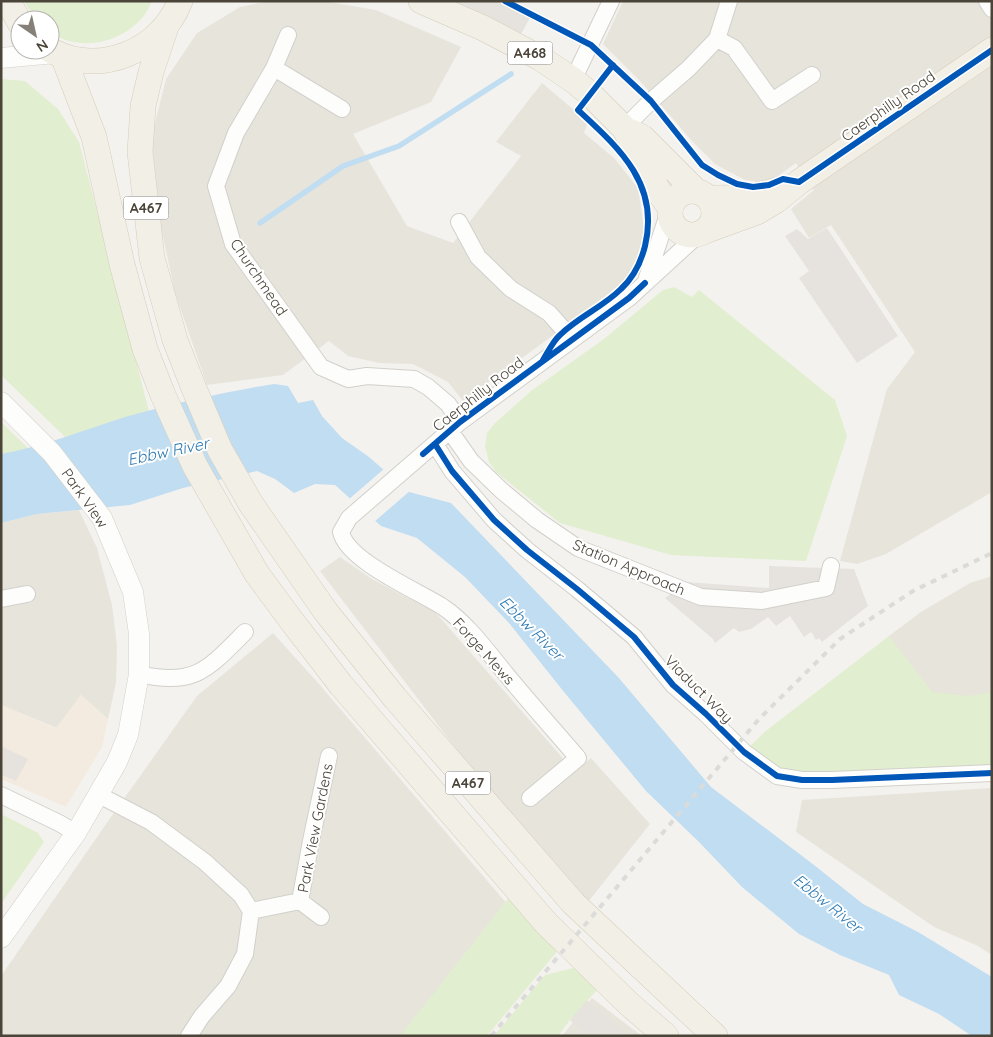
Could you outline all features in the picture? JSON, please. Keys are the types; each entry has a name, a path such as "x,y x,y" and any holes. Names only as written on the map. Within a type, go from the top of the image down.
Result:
{"main road":[{"name":"A468","path":"421,1 491,32 540,58 590,94 624,128 670,208"},
{"path":"60,54 91,61 119,58 136,51 152,41 180,10"},
{"name":"A467","path":"180,10 151,72 143,106 140,152 152,258 175,340 192,386 220,450 251,504 326,612 395,698 573,903 715,1036"},
{"name":"Caerphilly Road","path":"702,233 756,212 777,200 799,182 992,50"},
{"name":"A467","path":"59,60 94,136 122,264 145,348 163,395 195,466 220,513 257,574 341,685 546,923 629,1004 666,1036"},
{"name":"A468","path":"624,128 642,137 702,194"},
{"name":"Caerphilly Road","path":"670,208 673,200 680,194 688,191 738,198 768,194 799,182"},
{"name":"Caerphilly Road","path":"702,194 712,204 714,217 702,233"},
{"path":"670,208 670,216 676,229 690,236 702,233"}],"street":[{"path":"573,80 611,1"},
{"path":"624,128 688,69 717,39 729,1"},
{"path":"987,1 992,9"},
{"name":"Churchmead","path":"288,35 274,68 236,133 216,186 233,244 322,367 348,379 367,376 414,379 428,387 448,404 455,427"},
{"path":"717,39 734,48 772,101 812,75"},
{"path":"274,68 342,109"},
{"name":"Caerphilly Road","path":"645,283 670,208"},
{"path":"459,222 478,257 511,289 549,313 571,340"},
{"name":"Caerphilly Road","path":"349,518 455,427 629,298 702,233"},
{"name":"Park View","path":"1,938 76,832 117,762 128,735 139,674 139,634 133,592 102,518 52,453 5,406"},
{"name":"Station Approach","path":"455,427 471,461 537,520 578,548 701,597 762,601 826,588 831,566"},
{"name":"Viaduct Way","path":"429,449 452,471 494,520 527,550 634,637 673,685 706,714 744,752 777,776 812,780 992,773"},
{"name":"Forge Mews","path":"349,518 341,532 343,541 351,550 381,572 445,609 458,620 470,631 578,758 530,798"},
{"path":"1,599 27,594"},
{"path":"139,674 156,678 180,678 198,674 213,663 245,632"},
{"name":"Park View Gardens","path":"300,901 329,756"},
{"path":"99,794 151,822 205,862 241,895 251,911 245,954 228,986 202,1016 189,1036"},
{"path":"1,795 76,832"},
{"name":"Park View Gardens","path":"251,911 300,901 321,917"}],"shaded area":[{"path":"269,1 323,1 376,10 461,47 431,102 353,134 407,226 453,243 521,156 496,142 542,83 588,122 584,133 614,158 638,188 644,228 641,259 626,282 463,401 448,382 413,364 379,363 348,356 329,341 283,375 207,385 175,293 152,184 152,135 166,79 197,33 240,7"},
{"path":"436,1 505,1 532,14 520,36"},
{"path":"623,1 992,1 992,492 886,554 857,564 840,561 887,389 915,352 831,225 809,238 791,209 814,190 796,163 768,183 745,180 715,164 692,141 641,82 603,44"},
{"path":"827,228 898,336 857,363 799,278 809,271 785,236 797,229 808,239"},
{"path":"79,510 97,548 112,605 117,646 116,683 108,719 81,695 57,728 1,705 1,523 37,514"},
{"path":"340,557 372,579 436,613 574,771 591,758 650,824 588,902 480,780 320,571"},
{"path":"769,566 854,569 868,606 822,642 819,638 816,640 811,632 804,637 790,616 776,626 768,617 751,629 739,632 734,628 715,643 713,639 665,598 687,582 769,588"},
{"path":"992,576 992,696 958,702 920,693 879,650 889,636 921,612 970,583"},
{"path":"273,633 514,912 431,1036 1,1036 1,976 197,696"},
{"path":"81,695 108,719 102,747 66,807 1,779 1,705 56,728"},
{"path":"1,746 28,759 16,781 1,775"},
{"path":"992,788 992,955 976,945 934,927 796,832 802,800"},
{"path":"592,998 642,1036 562,1036"},
{"path":"587,1000 626,1034 625,1036 587,1036 570,1020"}],"green space":[{"path":"24,1 152,1 142,18 122,34 98,42 86,43 73,42 60,37 60,10 30,10"},
{"path":"1,79 25,81 58,109 79,142 149,411 65,437 1,375"},
{"path":"674,287 692,297 699,290 835,400 847,436 806,561 671,555 560,523 496,472 489,462 485,446 487,433 495,423 531,391 604,339 663,290"},
{"path":"1,422 29,449 1,454"},
{"path":"889,636 932,692 968,696 992,692 992,773 802,780 744,752 767,730"},
{"path":"1,814 38,833 44,842 1,904"},
{"path":"511,895 559,949 487,1036 400,1036"},
{"path":"573,968 598,989 558,1036 494,1036 545,975"}],"water":[{"name":"Ebbw River","path":"274,384 288,386 298,403 313,400 322,416 342,438 369,457 409,492 451,503 618,677 711,787 863,904 918,932 992,977 992,1036 972,1036 939,1014 899,995 889,975 840,955 799,934 742,887 646,791 509,623 465,577 417,538 381,526 335,485 315,484 294,493 275,479 257,471 183,488 130,505 37,514 1,523 1,454 48,442 162,407"}],"pier":[{"path":"385,468 411,490 374,522 348,500"}],"waterway":[{"path":"260,223 343,166 399,146 511,74"}],"railway":[{"path":"491,1036 759,719 840,639 913,591 992,553"}],"cycle path":[{"path":"505,1 591,45 651,101 702,165 737,184 753,187 769,185 783,179 799,182 992,50"},
{"path":"543,360 560,335 626,284 636,269 645,246 648,224 647,204 641,186 621,153 578,110 613,65"},
{"path":"423,454 460,422 629,298 645,283"},
{"path":"435,444 452,471 494,520 527,550 634,637 673,685 706,714 744,752 777,776 802,780 832,780 992,773"}]}
